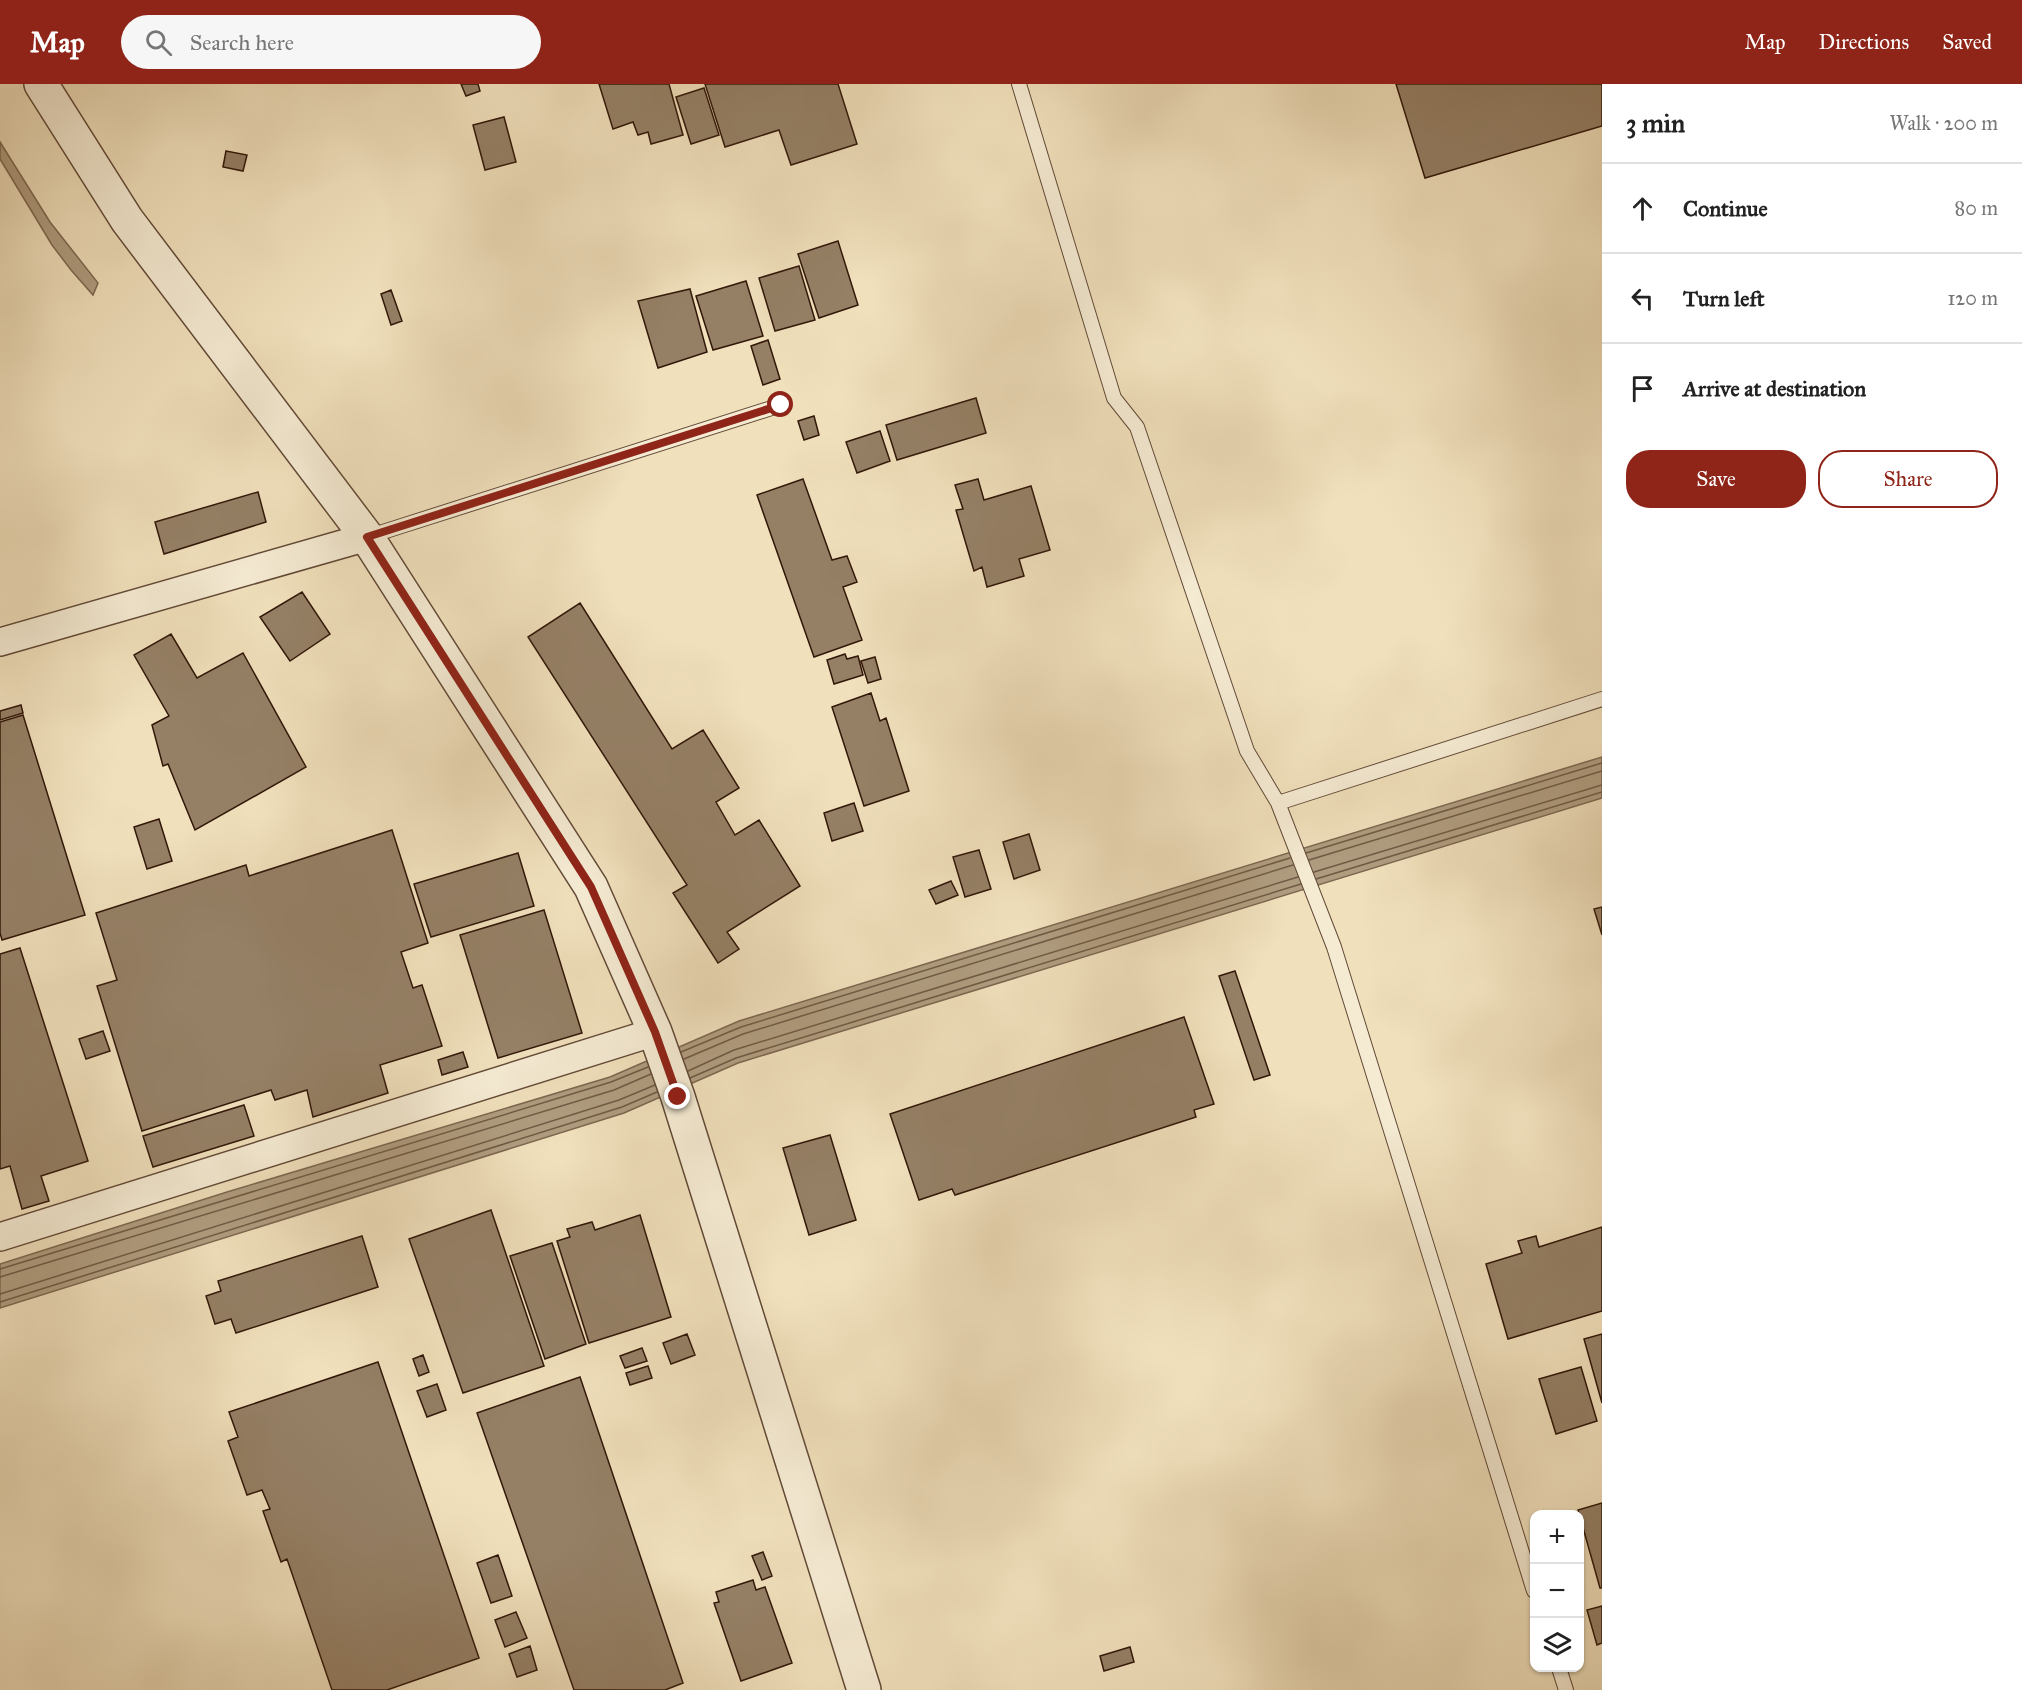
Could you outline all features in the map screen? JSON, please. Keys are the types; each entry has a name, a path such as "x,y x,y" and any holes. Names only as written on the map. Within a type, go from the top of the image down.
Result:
{"street":[{"path":"40,84 127,220 367,537 591,887 658,1041 678,1097 864,1690"},
{"path":"0,642 367,537"},
{"path":"0,1237 658,1041"}],"lane":[{"path":"1019,84 1114,398 1137,427 1247,751 1278,803 1334,947 1530,1578"},
{"path":"367,537 781,405"},
{"path":"1278,803 1602,699"},
{"path":"1559,1672 1566,1690"}],"water":[{"path":"0,142 50,222 98,283 93,295 52,245 0,159"},
{"path":"1602,757 1602,798 738,1063 624,1113 0,1308 0,1264 227,1192 610,1077 739,1021"}],"building":[{"path":"461,84 478,84 480,91 466,96"},
{"path":"599,84 669,84 683,135 651,144 648,132 638,135 633,122 613,129"},
{"path":"705,84 838,84 857,144 791,165 779,130 725,147"},
{"path":"1396,84 1602,84 1602,126 1425,178"},
{"path":"704,88 719,135 691,144 676,97"},
{"path":"504,117 516,162 485,170 473,125"},
{"path":"226,151 247,155 243,171 223,167"},
{"path":"838,241 858,305 819,318 798,254"},
{"path":"799,266 815,320 775,331 759,278"},
{"path":"746,281 763,336 713,350 696,296"},
{"path":"690,289 707,352 658,368 638,301"},
{"path":"391,290 402,321 391,325 381,294"},
{"path":"768,340 780,379 763,385 751,346"},
{"path":"976,398 986,433 897,460 886,425"},
{"path":"814,416 819,435 804,440 798,421"},
{"path":"880,431 890,461 857,473 846,442"},
{"path":"803,479 832,560 847,556 857,582 843,587 862,640 814,657 757,495"},
{"path":"978,479 984,500 1031,486 1050,550 1019,559 1024,576 987,587 982,567 974,571 956,510 963,509 955,485"},
{"path":"258,492 266,522 164,554 155,522"},
{"path":"302,592 330,634 290,661 260,617"},
{"path":"580,603 672,749 703,730 739,788 716,802 735,835 759,820 800,886 727,932 739,949 718,963 673,893 687,885 528,637"},
{"path":"171,634 197,678 243,653 306,767 195,830 168,764 163,766 152,725 169,716 134,655"},
{"path":"845,654 847,659 858,656 863,675 834,684 827,660"},
{"path":"875,657 881,679 868,683 861,661"},
{"path":"871,693 880,721 886,718 909,791 864,806 832,707"},
{"path":"21,705 23,713 0,720 0,711"},
{"path":"23,715 85,915 2,940 0,933 0,722"},
{"path":"854,803 863,831 832,841 824,813"},
{"path":"159,819 172,861 147,869 134,827"},
{"path":"392,830 428,943 401,952 413,988 422,985 442,1046 380,1065 388,1093 313,1117 307,1090 275,1100 271,1090 142,1131 97,986 117,980 96,913 246,865 249,876"},
{"path":"1029,834 1040,870 1014,879 1003,842"},
{"path":"979,850 991,889 965,897 953,857"},
{"path":"518,853 534,906 431,937 414,884"},
{"path":"951,881 958,895 936,904 929,890"},
{"path":"1602,907 1602,935 1594,909"},
{"path":"544,910 582,1033 498,1058 460,935"},
{"path":"20,948 88,1161 41,1176 49,1201 22,1209 10,1166 0,1169 0,954"},
{"path":"1235,971 1270,1075 1254,1080 1219,976"},
{"path":"1184,1017 1214,1104 1194,1110 1196,1117 955,1195 952,1189 919,1200 890,1114"},
{"path":"103,1031 110,1051 86,1059 79,1039"},
{"path":"463,1052 468,1067 442,1075 438,1060"},
{"path":"244,1105 254,1136 153,1167 143,1136"},
{"path":"830,1135 856,1220 809,1235 783,1148"},
{"path":"491,1210 544,1366 463,1393 409,1239"},
{"path":"640,1215 671,1317 589,1343 557,1241 570,1237 567,1229 592,1222 595,1230"},
{"path":"1602,1227 1602,1311 1508,1339 1486,1264 1522,1253 1518,1241 1536,1236 1539,1247"},
{"path":"362,1236 378,1287 236,1333 231,1319 215,1324 206,1296 221,1291 218,1281"},
{"path":"552,1243 586,1344 545,1359 510,1256"},
{"path":"687,1334 695,1355 671,1364 663,1343"},
{"path":"1602,1334 1602,1403 1584,1339"},
{"path":"642,1348 647,1361 625,1368 620,1356"},
{"path":"423,1355 429,1372 419,1376 413,1359"},
{"path":"378,1362 479,1658 387,1690 332,1690 287,1559 281,1562 263,1511 270,1509 262,1490 247,1495 228,1441 238,1437 229,1412"},
{"path":"648,1366 652,1378 630,1385 626,1373"},
{"path":"1581,1367 1597,1421 1556,1434 1539,1379"},
{"path":"580,1377 683,1683 665,1690 574,1690 477,1413"},
{"path":"437,1384 446,1410 427,1417 417,1391"},
{"path":"1602,1503 1602,1588 1600,1588 1584,1531 1584,1510 1578,1510"},
{"path":"763,1552 772,1576 762,1580 752,1556"},
{"path":"498,1555 512,1596 491,1603 477,1563"},
{"path":"753,1580 756,1590 765,1587 792,1663 741,1681 714,1603 719,1602 716,1592"},
{"path":"1602,1606 1602,1643 1597,1645 1587,1610"},
{"path":"516,1612 527,1638 505,1647 495,1620"},
{"path":"530,1646 537,1670 517,1677 509,1654"},
{"path":"1130,1647 1134,1662 1104,1671 1100,1656"}],"route":[{"path":"678,1097 655,1032 591,887 367,537 781,405"}]}
